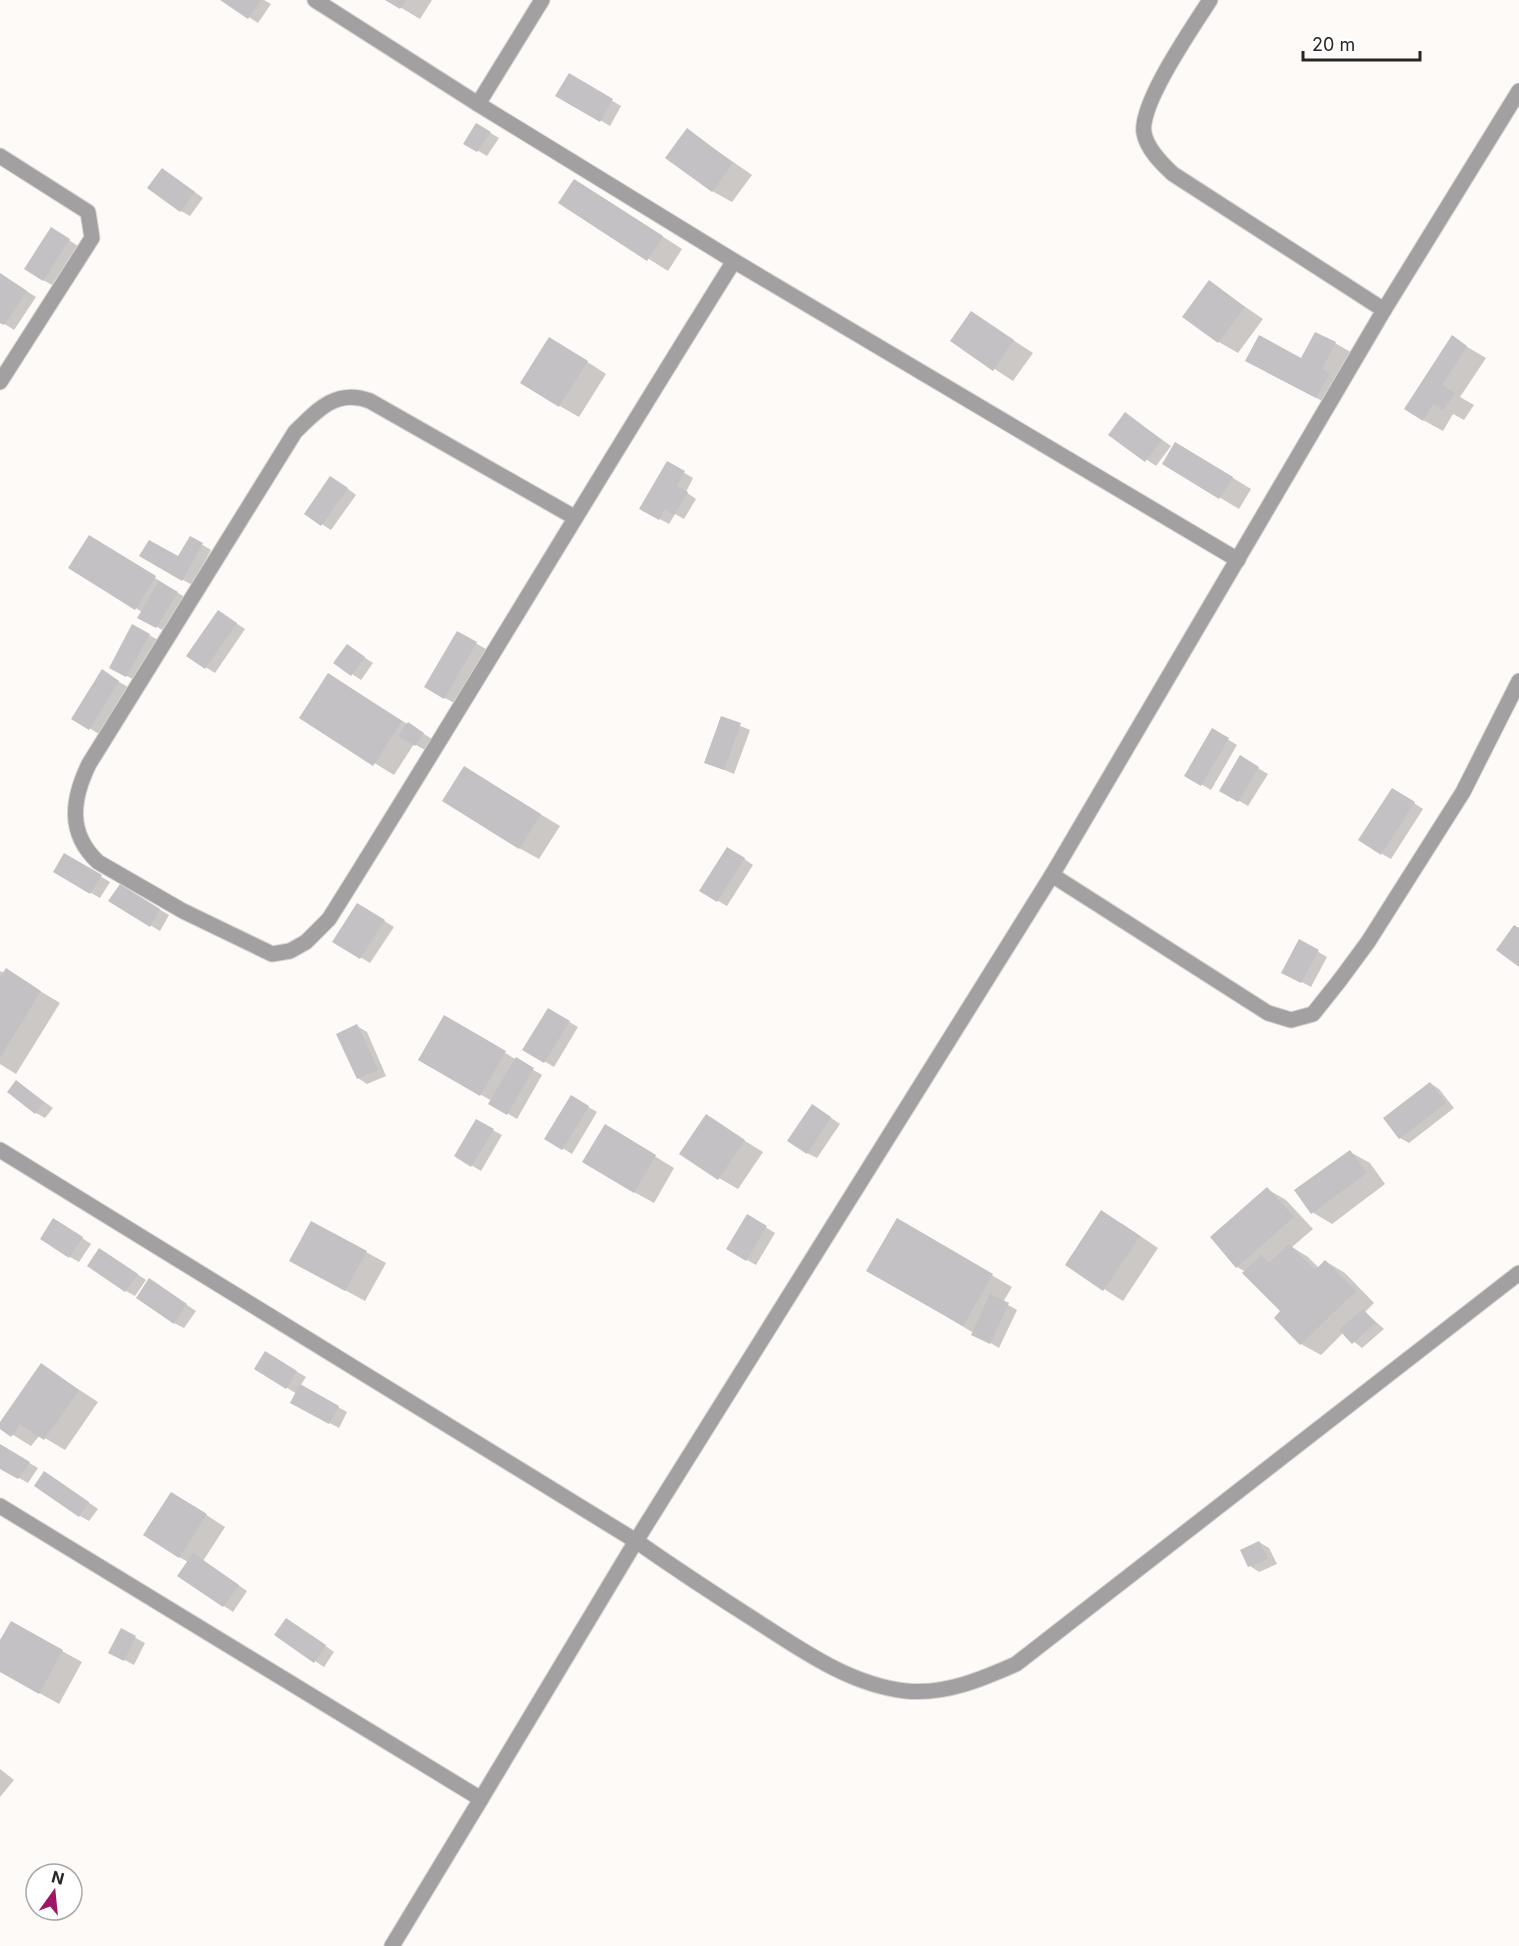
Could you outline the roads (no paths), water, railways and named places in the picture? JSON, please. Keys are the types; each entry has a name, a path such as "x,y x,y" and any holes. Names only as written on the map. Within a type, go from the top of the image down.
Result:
{"street":[{"path":"315,0 477,104 734,261 1238,560"},
{"path":"477,104 542,0"},
{"path":"1209,0 1145,112 1144,135 1150,147 1173,174 1384,310"},
{"path":"393,1946 636,1541 1052,875 1384,310 1519,91"},
{"path":"0,156 88,212 92,238 0,382"},
{"path":"574,517 370,401 347,396 330,402 295,432 89,764 79,785 74,816 77,830 90,855 98,862 183,911 272,954 290,951 306,942 329,920 445,735 574,517 734,261"},
{"path":"1052,875 1268,1013 1291,1020 1313,1014 1368,942 1463,792 1519,681"},
{"path":"0,1150 636,1541 823,1663 878,1685 906,1691 931,1691 962,1685 1016,1664 1519,1274"},
{"path":"0,1506 481,1799"}]}
